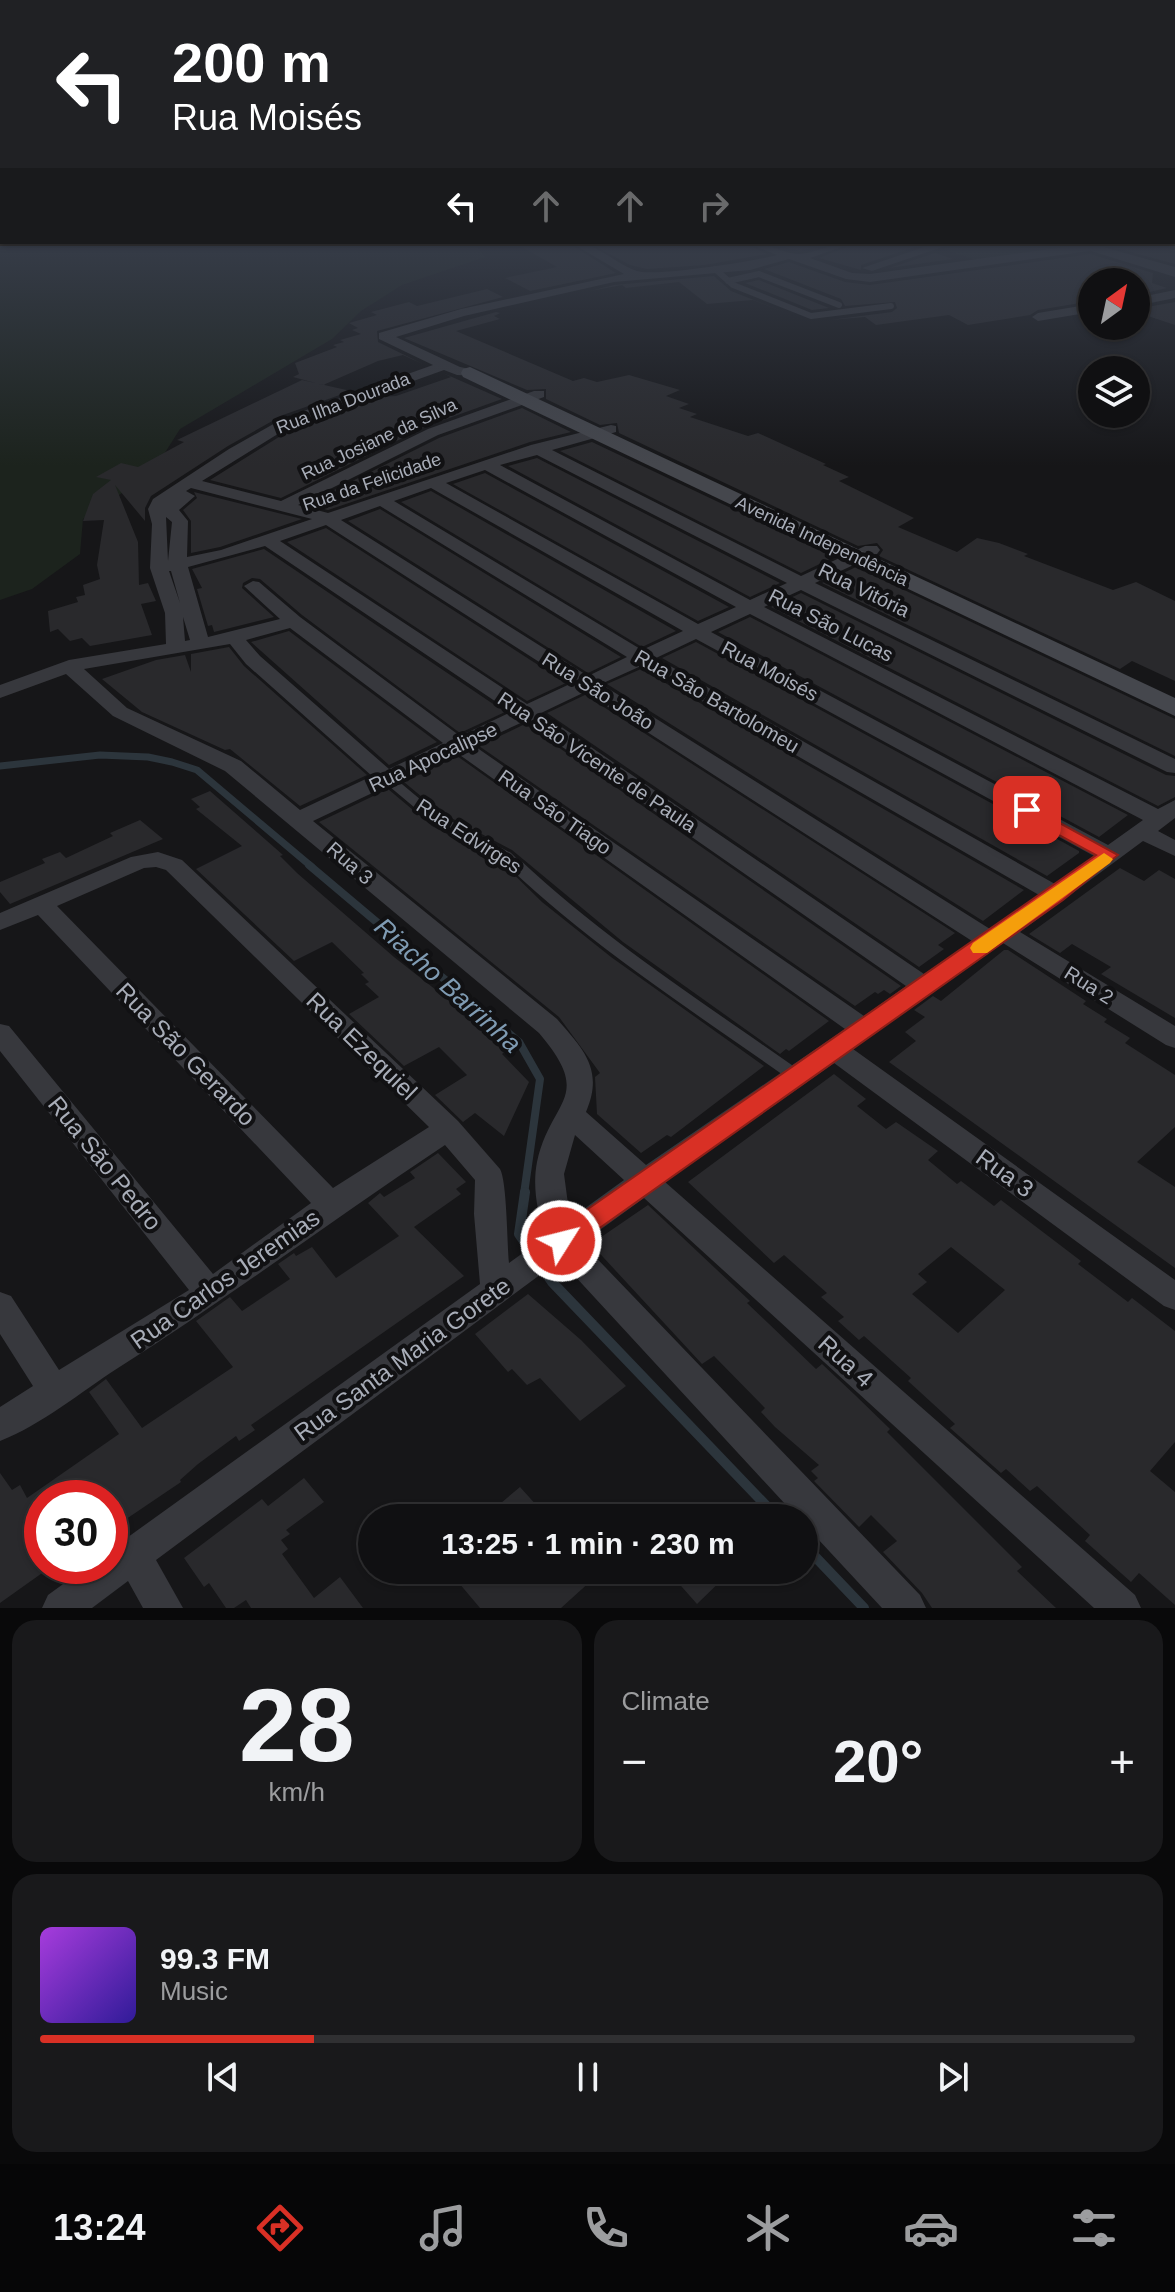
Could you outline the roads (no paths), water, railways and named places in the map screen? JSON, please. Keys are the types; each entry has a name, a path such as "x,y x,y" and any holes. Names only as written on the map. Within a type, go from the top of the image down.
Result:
{"main road":[{"name":"Avenida Independência","path":"457,370 531,396 1050,640 1175,690"},
{"name":"Avenida Independência","path":"1050,640 1175,708"}],"street":[{"name":"Avenida Independência","path":"448,316 391,331 384,336 457,370"},
{"path":"1038,317 1044,316"},
{"name":"Rua Ilha Dourada","path":"176,646 174,613 159,568 160,521 156,509 159,502 257,449 296,424 410,380 457,370"},
{"name":"Rua Josiane da Silva","path":"283,506 433,432 531,396"},
{"name":"Rua da Felicidade","path":"159,568 267,540 325,517 486,464 604,431"},
{"name":"Rua Vitória","path":"536,448 803,584 1175,767"},
{"name":"Rua São Lucas","path":"486,464 752,608 1158,819 1175,849"},
{"name":"Rua Moisés","path":"434,483 699,633 1109,855"},
{"name":"Rua Ilha Dourada","path":"195,484 169,510 180,521 178,564 200,643"},
{"name":"Rua São João","path":"195,484 325,517 588,685 997,936"},
{"name":"Rua São Bartolomeu","path":"381,500 643,659 1056,895"},
{"path":"160,521 180,521"},
{"name":"Rua São Vicente de Paula","path":"267,540 527,713 924,986"},
{"name":"Rua Apocalipse","path":"297,820 864,554"},
{"name":"Rua São Tiago","path":"253,586 293,621 459,745 864,1029"},
{"path":"0,692 69,666 234,637 293,621"},
{"name":"Rua Edvirges","path":"234,637 253,660 387,778"},
{"name":"Rua 3","path":"69,666 120,712 233,766 548,1026 570,1053 581,1075 570,1114 554,1150 548,1200 557,1244"},
{"name":"Rua Santa Maria Gorete","path":"61,1608 557,1244 1056,895 1158,819"},
{"name":"Rua Ezequiel","path":"41,904 139,862 158,859 174,865 448,1129 490,1177 489,1214 506,1283"},
{"path":"0,922 41,904"},
{"name":"Rua São Gerardo","path":"41,904 331,1205"},
{"name":"Rua 2","path":"997,936 1175,1038"},
{"name":"Rua São Pedro","path":"0,1033 210,1293"},
{"name":"Rua 3","path":"834,1049 1175,1297"},
{"name":"Rua 4","path":"570,1114 1122,1608"},
{"name":"Rua Carlos Jeremias","path":"0,1425 210,1293 331,1205 448,1129"},
{"path":"557,1244 907,1608"},
{"path":"0,1306 55,1393"},
{"path":"133,1556 164,1608"}],"lane":[{"name":"Rua Edvirges","path":"387,778 436,819 508,857 545,892 618,949 796,1076"}],"waterway":[{"name":"Riacho Barrinha","path":"0,766 100,755 148,757 197,770 312,867"},
{"name":"Riacho Barrinha","path":"309,865 519,1042 540,1079 524,1194"},
{"name":"Riacho Barrinha","path":"525,1192 519,1234 534,1256"},
{"name":"Riacho Barrinha","path":"541,1266 552,1282 765,1504"},
{"name":"Riacho Barrinha","path":"818,1560 864,1608"}]}
